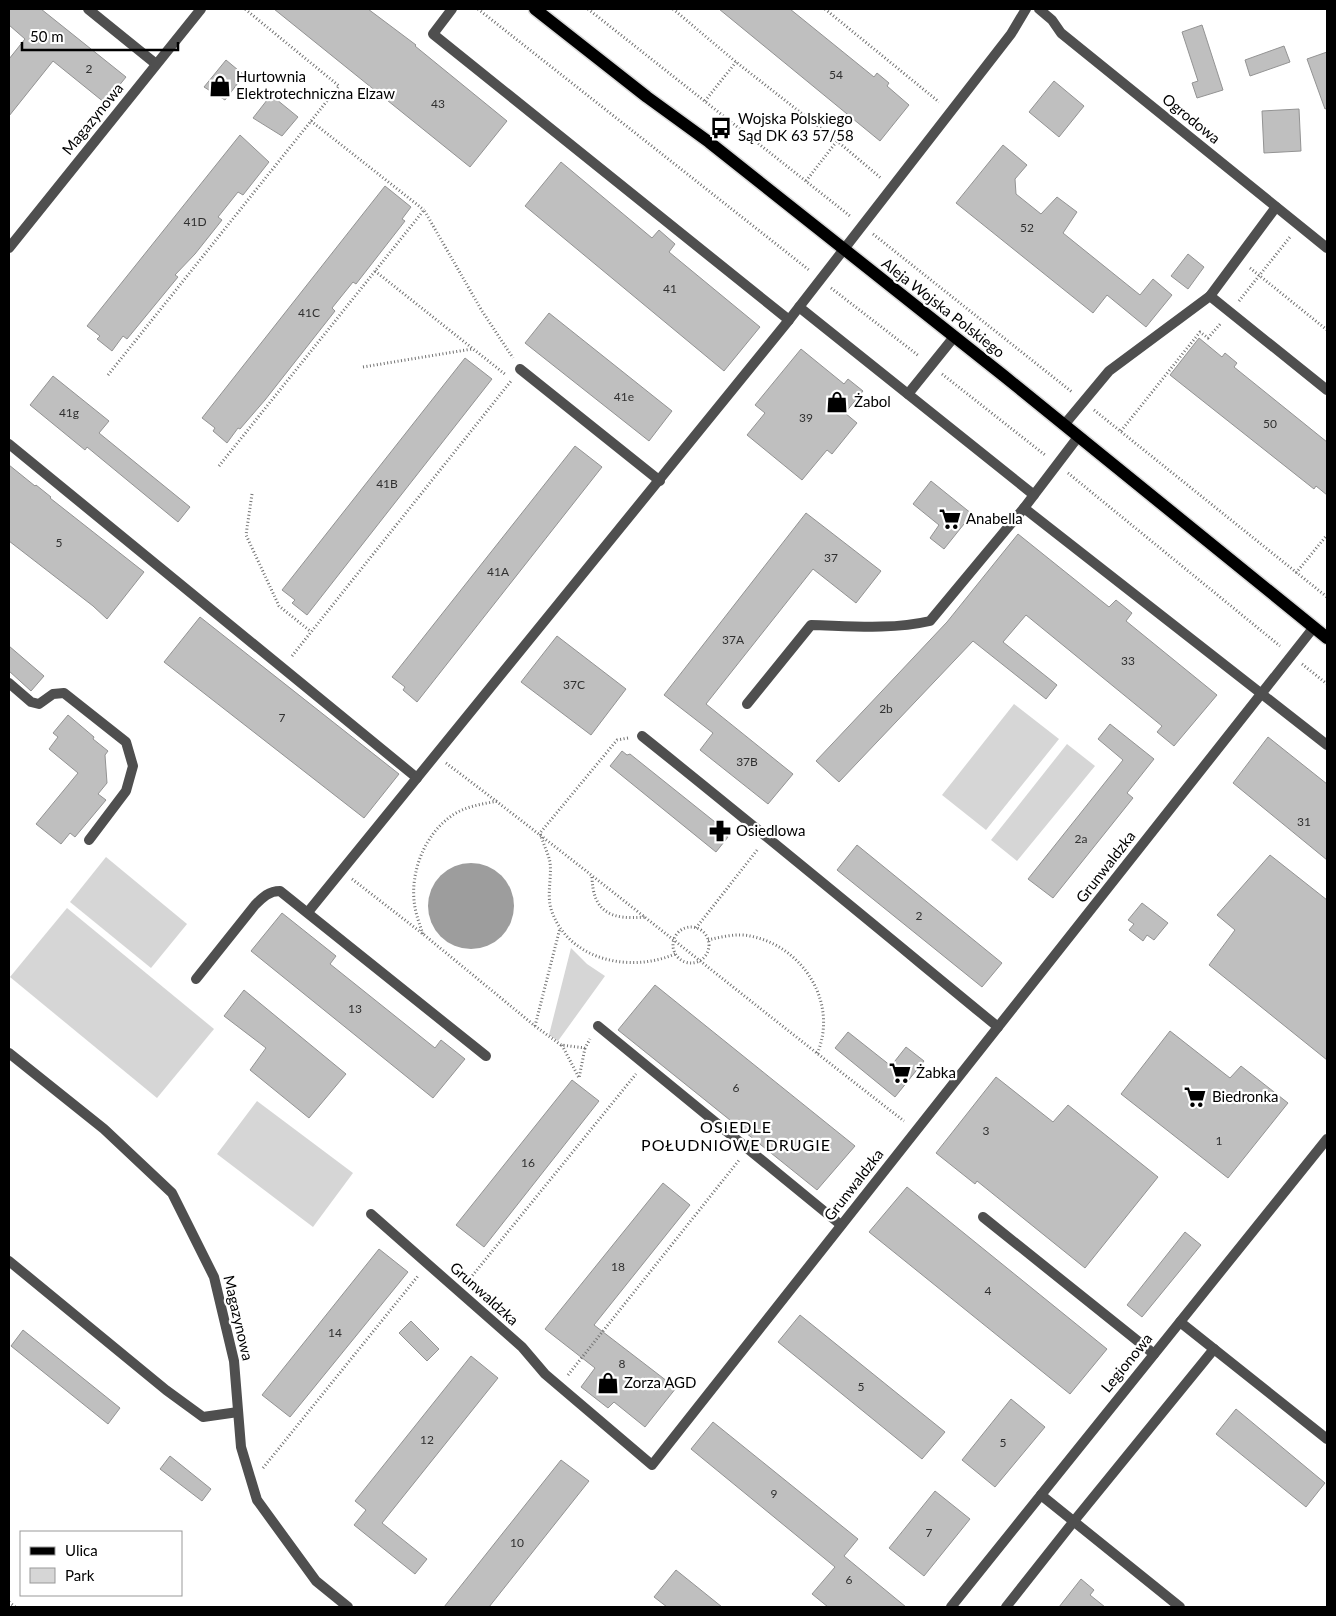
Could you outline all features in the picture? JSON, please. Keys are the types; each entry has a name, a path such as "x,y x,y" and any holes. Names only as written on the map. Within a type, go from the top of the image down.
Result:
{"main road":[{"name":"Aleja Wojska Polskiego","path":"535,9 647,97 709,142 844,249 1327,638"}],"street":[{"path":"88,9 156,64"},
{"name":"Magazynowa","path":"9,248 201,9"},
{"path":"452,9 433,34 789,320"},
{"path":"308,912 789,320 1011,34 1026,9"},
{"name":"Ogrodowa","path":"1039,9 1052,20 1061,33 1327,248"},
{"path":"1064,425 1109,370 1210,296 1276,207"},
{"path":"1210,296 1327,390"},
{"path":"799,307 1034,495"},
{"path":"908,394 930,364 954,337"},
{"path":"520,369 660,481"},
{"path":"747,704 811,625 880,626 930,621 1024,508 1078,437"},
{"path":"9,444 417,778"},
{"path":"1024,508 1327,745"},
{"name":"Grunwaldzka","path":"371,1214 522,1347 545,1374 652,1465 1314,627"},
{"path":"9,682 31,702 39,704 53,694 64,693 126,742 133,766 126,792 89,840"},
{"path":"642,736 768,837 805,870 998,1027"},
{"path":"196,979 255,905 264,896 274,891 280,891 486,1056"},
{"path":"598,1026 841,1225"},
{"name":"Magazynowa","path":"9,1053 104,1129 172,1193 214,1277 234,1361 241,1447 257,1500 316,1581 348,1607"},
{"name":"Legionowa","path":"951,1607 1327,1139"},
{"path":"983,1217 1154,1354"},
{"path":"9,1261 166,1390 203,1417 238,1412"},
{"path":"1180,1322 1327,1439"},
{"path":"1006,1607 1214,1349"},
{"path":"1041,1495 1180,1607"}],"path":[{"path":"108,375 339,86 245,9"},
{"path":"478,9 1057,464 1327,684"},
{"path":"588,9 1084,401 1327,598"},
{"path":"674,9 736,62 837,141 891,187"},
{"path":"825,9 940,103"},
{"path":"705,101 736,62"},
{"path":"283,668 310,631 520,369 482,311 424,210 311,121"},
{"path":"806,181 837,141"},
{"path":"880,177 886,170"},
{"path":"219,466 424,210"},
{"path":"1121,431 1200,332 1208,338 1299,226"},
{"path":"1238,258 1327,330"},
{"path":"375,271 512,380"},
{"path":"363,367 473,349"},
{"path":"252,494 246,535 279,606 310,631"},
{"path":"1296,573 1327,535"},
{"path":"540,833 617,740 642,736"},
{"path":"436,755 540,833 916,1131"},
{"path":"423,934 417,919 414,890 419,861 430,838 438,828 455,814 466,809 497,801"},
{"path":"540,833 550,862 549,896 552,910 560,928 574,943 594,956 622,964 653,962 675,954"},
{"path":"696,928 768,837"},
{"path":"341,871 561,1045 579,1078 585,1048 598,1026"},
{"path":"592,876 594,898 606,912 622,917 645,917"},
{"path":"535,1026 560,928"},
{"path":"696,928 704,933 708,940 708,949 700,960 689,963 684,962 675,954 673,949 674,940 677,934 684,929 696,928"},
{"path":"708,940 748,935 776,945 793,956 812,980 819,995 823,1018 821,1044 817,1054"},
{"path":"561,1045 585,1048"},
{"path":"459,1292 645,1064"},
{"path":"559,1386 748,1149"},
{"path":"252,1482 428,1264"},
{"path":"9,1602 15,1607"}],"green space":[{"path":"1014,704 1059,739 986,830 942,795"},
{"path":"1067,744 1095,766 1017,861 991,840"},
{"path":"106,857 187,924 151,968 70,902"},
{"path":"67,908 214,1029 157,1098 10,977"},
{"path":"571,948 587,964 605,976 558,1041 549,1035"},
{"path":"257,1101 353,1173 313,1227 217,1154"}],"shaded area":[{"path":"463,863 479,863 488,866 502,875 511,889 514,906 511,923 502,937 488,946 479,949 463,949 447,942 435,930 428,914 428,898 435,882 447,870"}],"building":[{"path":"9,9 41,9 126,77 105,103 53,61 9,116 9,59 25,39 9,25"},
{"path":"274,9 368,9 416,45 507,121 470,167"},
{"path":"719,9 790,9 874,77 877,73 889,83 887,86 909,105 880,141"},
{"path":"1202,25 1223,90 1197,98 1192,83 1198,81 1182,32"},
{"path":"1284,46 1290,62 1250,76 1245,60"},
{"path":"1327,52 1327,108 1325,109 1307,59"},
{"name":"Hurtownia Elektrotechniczna Elzaw","path":"226,60 244,75 225,100 204,87"},
{"path":"1054,81 1084,106 1059,137 1029,112"},
{"path":"271,95 298,117 282,136 253,118"},
{"path":"1299,109 1301,151 1264,153 1262,111"},
{"path":"240,135 269,162 243,195 238,192 218,217 222,220 195,254 175,275 178,277 127,339 123,336 112,351 97,339 100,336 87,326"},
{"path":"1003,145 1027,165 1015,179 1016,194 1041,214 1057,197 1077,212 1063,233 1140,295 1153,279 1172,295 1146,327 1107,295 1093,313 956,203"},
{"path":"561,162 652,238 659,230 675,244 669,252 760,327 724,371 525,206"},
{"path":"385,186 411,207 402,219 405,221 356,284 353,282 332,308 335,311 265,400 240,429 238,428 227,443 213,431 215,428 202,418"},
{"path":"1188,254 1204,267 1188,289 1171,276"},
{"path":"549,313 672,411 649,441 525,343"},
{"path":"1199,338 1222,357 1225,353 1237,363 1234,367 1327,442 1327,495 1316,486 1314,489 1170,375"},
{"path":"801,349 844,384 848,379 863,391 845,413 857,423 832,454 827,450 802,480 747,435 765,413 755,405"},
{"path":"465,358 492,379 307,615 292,603 295,600 282,590"},
{"path":"53,376 109,421 99,433 190,507 178,522 87,447 85,450 30,405"},
{"path":"575,446 602,467 417,702 403,690 405,687 392,677"},
{"path":"9,465 144,572 107,619 9,541"},
{"name":"Anabella","path":"931,481 972,514 944,549 930,538 939,525 913,504"},
{"path":"806,513 881,571 856,603 813,569 706,704 793,774 768,804 700,750 713,733 664,695"},
{"path":"1018,534 1109,607 1116,600 1132,613 1126,621 1217,695 1174,746 1157,732 1162,726 1026,615 1003,642 1057,685 1046,699 973,641 839,782 816,761 947,622"},
{"path":"200,617 399,774 364,818 164,662"},
{"path":"557,636 626,689 591,735 521,682"},
{"path":"9,646 44,676 31,691 9,671"},
{"path":"68,715 108,751 105,755 107,783 98,794 106,800 75,837 70,833 61,844 36,824 78,773 49,749 58,737 53,733"},
{"path":"1110,724 1154,759 1127,793 1133,798 1053,898 1028,879 1123,760 1098,739"},
{"path":"1268,737 1327,784 1327,860 1233,783"},
{"path":"622,751 627,755 630,754 725,830 724,834 728,837 716,852 610,766"},
{"path":"857,845 1002,963 982,987 837,870"},
{"path":"1270,855 1327,900 1327,1060 1209,965 1235,930 1217,915"},
{"path":"1142,903 1168,923 1154,940 1147,935 1143,941 1129,930 1134,924 1128,920"},
{"path":"282,913 336,956 330,964 435,1048 441,1040 465,1059 433,1098 251,951"},
{"path":"655,985 855,1146 817,1190 618,1030"},
{"path":"244,990 346,1074 309,1118 250,1070 266,1048 224,1016"},
{"path":"1170,1031 1230,1078 1241,1066 1288,1103 1228,1178 1121,1094"},
{"path":"848,1032 891,1066 906,1047 924,1061 895,1097 835,1048"},
{"path":"996,1077 1053,1122 1068,1105 1158,1177 1085,1268 977,1181 975,1184 936,1153"},
{"path":"572,1080 599,1101 484,1247 456,1225"},
{"path":"663,1183 690,1205 594,1325 676,1388 645,1427 614,1402 608,1408 581,1387 595,1368 545,1329"},
{"path":"907,1187 1107,1349 1070,1394 869,1232"},
{"path":"1185,1232 1201,1245 1142,1317 1127,1305"},
{"path":"379,1249 408,1272 290,1417 262,1395"},
{"path":"800,1315 945,1432 922,1459 778,1342"},
{"path":"411,1321 439,1349 427,1361 399,1333"},
{"path":"23,1330 120,1408 108,1424 11,1346"},
{"path":"471,1356 498,1378 382,1523 427,1559 415,1574 354,1525 366,1510 355,1501"},
{"path":"1011,1399 1045,1427 995,1487 962,1460"},
{"path":"1236,1409 1325,1483 1306,1507 1216,1434"},
{"path":"713,1422 858,1539 844,1556 906,1607 828,1607 812,1594 835,1567 691,1449"},
{"path":"170,1456 211,1489 202,1501 160,1469"},
{"path":"561,1460 589,1481 489,1607 444,1607"},
{"path":"935,1491 970,1519 924,1576 889,1548"},
{"path":"676,1570 722,1607 667,1607 654,1597"},
{"path":"1081,1579 1094,1590 1090,1595 1105,1607 1059,1607"}],"place":[{"name":"Hurtownia Elektrotechniczna Elzaw","path":"220,86"},
{"name":"Wojska Polskiego Sąd DK 63 57/58","path":"721,128"},
{"name":"Żabol","path":"837,402"},
{"name":"Anabella","path":"950,519"},
{"name":"Osiedlowa","path":"720,831"},
{"name":"Żabka","path":"900,1073"},
{"name":"Biedronka","path":"1195,1097"},
{"name":"Zorza AGD","path":"608,1383"}],"district":[{"name":"OSIEDLE POŁUDNIOWE DRUGIE","path":"736,1136"}]}
